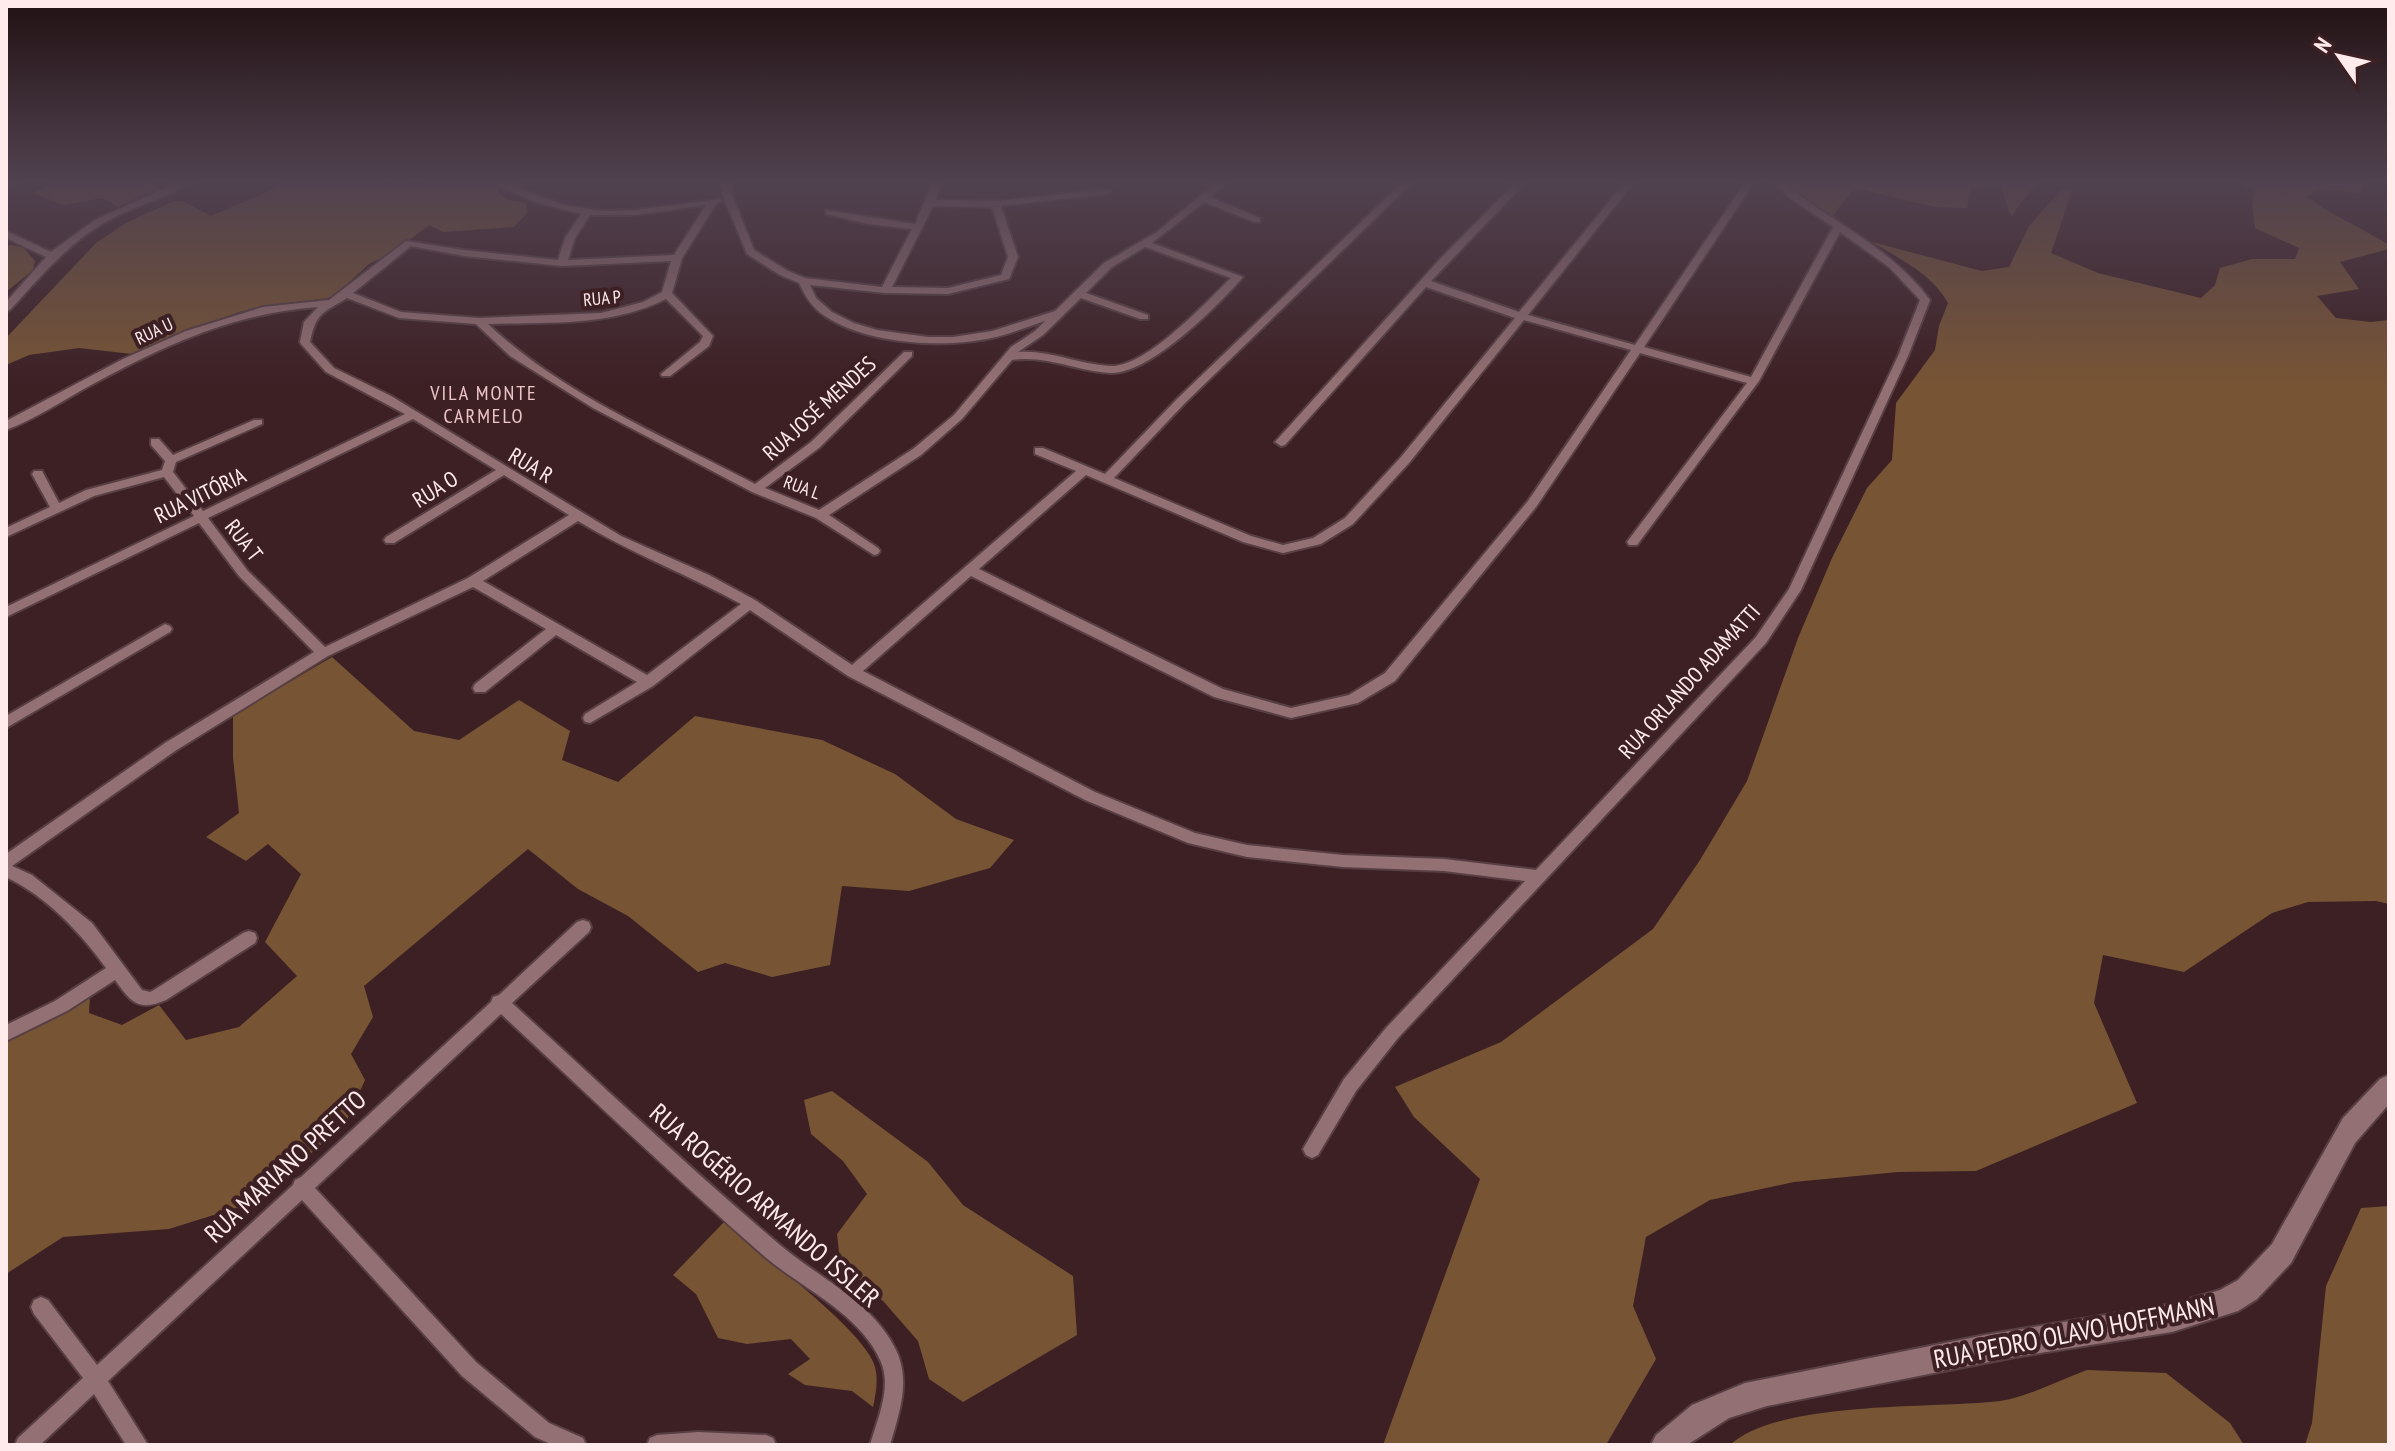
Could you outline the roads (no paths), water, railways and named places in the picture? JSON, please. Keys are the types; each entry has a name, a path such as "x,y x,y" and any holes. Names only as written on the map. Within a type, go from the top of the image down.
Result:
{"street":[{"path":"37,249 52,256"},
{"path":"6,308 61,249"},
{"path":"328,303 346,294 402,249"},
{"path":"440,249 562,263 677,258"},
{"path":"562,263 567,249"},
{"path":"666,374 705,344 708,336 667,294 677,258 683,249"},
{"path":"749,249 784,273 803,281 885,290 948,291 1005,277 1013,257 1010,249"},
{"path":"885,290 907,249"},
{"name":"RUA L","path":"479,321 514,354 597,406 756,489 820,515 917,452 958,417 1007,357 1061,312 1108,265 1137,249"},
{"path":"1007,357 1031,353 1052,355 1108,370 1131,369 1185,327 1238,277 1158,249"},
{"path":"1106,480 1182,400 1340,249"},
{"path":"1281,442 1456,249"},
{"path":"1039,451 1247,539 1283,549 1317,541 1349,521 1396,470 1577,249"},
{"path":"972,571 1219,693 1291,713 1353,699 1390,677 1532,504 1704,249"},
{"path":"1633,542 1754,381 1826,249"},
{"name":"RUA ORLANDO ADAMATTI","path":"1312,1149 1350,1085 1392,1033 1536,876 1709,698 1761,640 1795,590 1903,356 1925,300 1915,285 1894,265 1869,249"},
{"path":"803,281 806,294 834,319 925,340 974,338 1061,312"},
{"path":"1426,283 1523,317 1754,381"},
{"path":"346,294 399,315 479,321"},
{"name":"RUA P","path":"479,321 616,315 646,307 667,294"},
{"path":"1080,294 1144,317"},
{"name":"RUA R","path":"328,303 309,322 305,342 330,370 387,398 617,539 705,578 750,603 853,672 1090,796 1193,839 1247,851 1329,860 1444,865 1536,876"},
{"name":"RUA U","path":"6,426 115,370 213,325 254,312 328,303"},
{"name":"RUA JOSÉ MENDES","path":"756,489 815,445 908,354"},
{"name":"RUA VITÓRIA","path":"6,612 411,415"},
{"path":"6,533 56,508 169,466 258,422"},
{"name":"RUA T","path":"155,442 201,517 243,573 323,653"},
{"path":"853,672 1085,470"},
{"name":"RUA O","path":"390,540 502,471"},
{"path":"38,474 56,508"},
{"path":"820,515 874,551"},
{"path":"6,862 170,747 323,653 473,581 577,516"},
{"path":"473,581 648,682"},
{"path":"590,718 648,682 750,603"},
{"path":"6,723 165,629"},
{"path":"480,688 554,630"},
{"path":"6,870 27,880 86,928 115,971 137,996 150,999 249,938"},
{"name":"RUA MARIANO PRETTO","path":"25,1445 583,927"},
{"path":"6,1033 61,1006 115,971"},
{"name":"RUA ROGÉRIO ARMANDO ISSLER","path":"499,1002 776,1254 852,1312 879,1340 889,1356 896,1381 880,1445"},
{"name":"RUA PEDRO OLAVO HOFFMANN","path":"1666,1445 1679,1430 1706,1411 1766,1391 2045,1338 2139,1324 2229,1301 2251,1288 2276,1259 2307,1213 2342,1141 2360,1115 2389,1087"},
{"path":"301,1186 469,1369 542,1430 576,1445"},
{"path":"41,1307 97,1381 138,1445"},
{"path":"657,1445 698,1442 766,1445"}],"district":[{"name":"VILA MONTE CARMELO","path":"484,404"}]}
